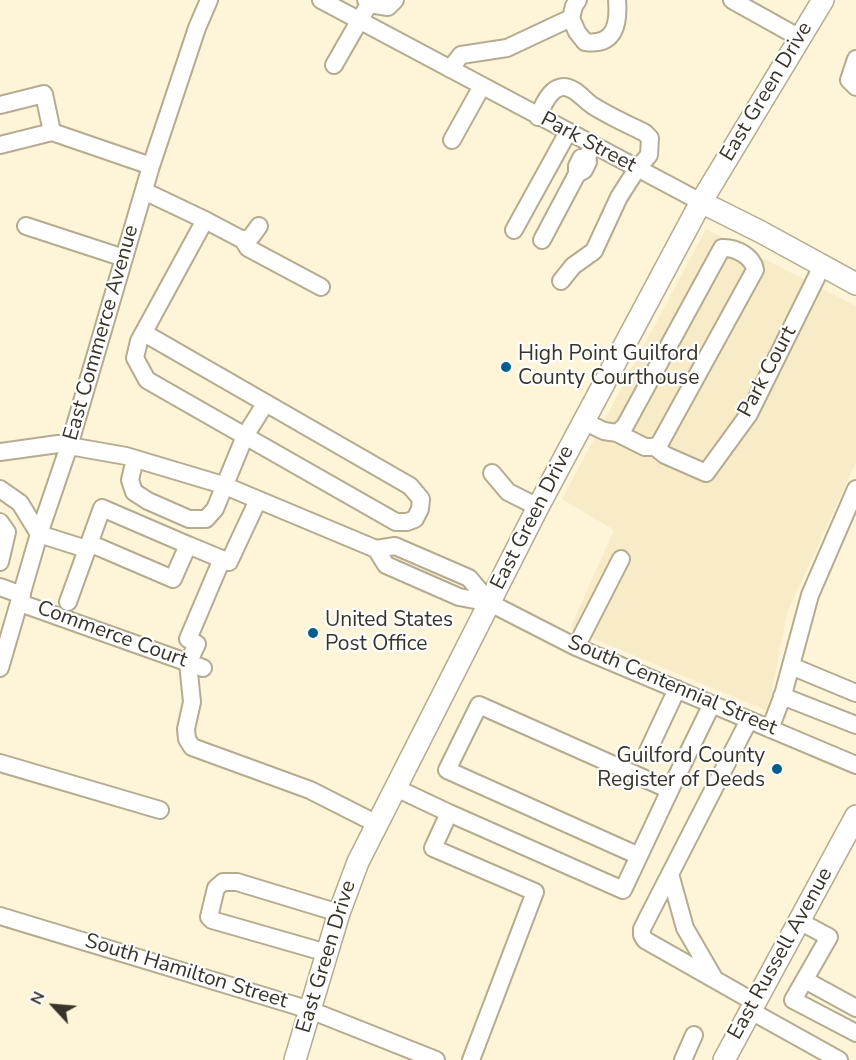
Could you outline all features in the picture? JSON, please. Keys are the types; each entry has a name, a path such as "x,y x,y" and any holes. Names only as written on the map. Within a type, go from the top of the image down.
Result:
{"main road":[{"name":"East Green Drive","path":"295,1060 350,881 377,824 538,507 700,202 823,0"},
{"name":"Park Street","path":"700,202 856,285"},
{"name":"East Russell Avenue","path":"724,1060 856,816"}],"street":[{"name":"East Commerce Avenue","path":"0,668 39,534 69,446 151,166 197,27 209,0"},
{"name":"Park Street","path":"321,0 568,132 590,152 637,169 700,202"},
{"path":"334,65 360,21 368,2 388,7 395,0"},
{"path":"450,69 461,55 507,48 571,18 578,0"},
{"path":"571,18 585,42 598,44 609,37 615,27 618,18 617,0"},
{"path":"732,0 800,38"},
{"path":"856,59 849,80 856,87"},
{"path":"452,140 482,86"},
{"path":"538,117 550,94 557,88 565,87 574,90 595,107 645,133 650,138 649,155 619,197 594,250 573,266 561,280"},
{"path":"0,105 44,94 52,132"},
{"path":"0,145 52,132 151,166"},
{"path":"514,230 568,132"},
{"path":"542,240 577,174 577,166 581,158 590,152"},
{"path":"144,191 243,240 248,248 321,287"},
{"path":"144,333 414,489 421,499 420,509 415,519 408,522 396,522 147,381 135,358 144,333 205,220"},
{"path":"243,240 256,224"},
{"path":"26,226 124,258"},
{"path":"583,421 604,431 617,433 645,447 655,447 660,443 755,270 749,258 730,248 722,248 625,426 617,433"},
{"name":"Park Court","path":"655,447 665,455 706,474 749,414 822,266"},
{"path":"135,459 130,480 134,492 148,501 189,519 206,519 215,509 245,436 265,404"},
{"name":"South Centennial Street","path":"0,452 57,444 135,459 223,485 376,549 386,565 459,597 490,603 576,647 856,765"},
{"path":"492,472 508,492 538,507"},
{"path":"0,489 20,503 39,534 80,547 96,546 173,579 188,545"},
{"path":"770,729 791,666 810,595 856,489"},
{"path":"68,603 102,508 229,562 258,500"},
{"path":"0,522 7,532 0,562"},
{"path":"222,559 188,639 197,644 192,702 186,729 187,739 192,747 310,790 377,824"},
{"path":"576,647 621,560"},
{"name":"Commerce Court","path":"0,587 21,598 194,663"},
{"path":"791,666 856,693"},
{"path":"648,751 677,689"},
{"path":"782,696 856,725"},
{"path":"396,788 623,890 712,704"},
{"path":"639,856 447,770 479,705 670,790"},
{"path":"749,720 642,929 642,935 645,940 715,980 753,1007 839,1060"},
{"path":"0,763 159,810"},
{"path":"449,813 434,848 535,892 471,1060"},
{"path":"670,874 686,928 715,980"},
{"path":"327,953 212,920 209,916 216,888 222,882 237,882 339,913"},
{"name":"South Hamilton Street","path":"0,916 310,1010 436,1060"},
{"path":"800,921 829,937 793,1000 856,1033"},
{"path":"805,980 856,1008"},
{"path":"682,1060 694,1035"}],"shaded area":[{"path":"706,229 856,306 856,462 787,613 768,711 570,629 614,530 562,499"}],"place":[{"name":"High Point Guilford County Courthouse","path":"506,367"},
{"name":"United States Post Office","path":"313,633"},
{"name":"Guilford County Register of Deeds","path":"777,769"}]}
